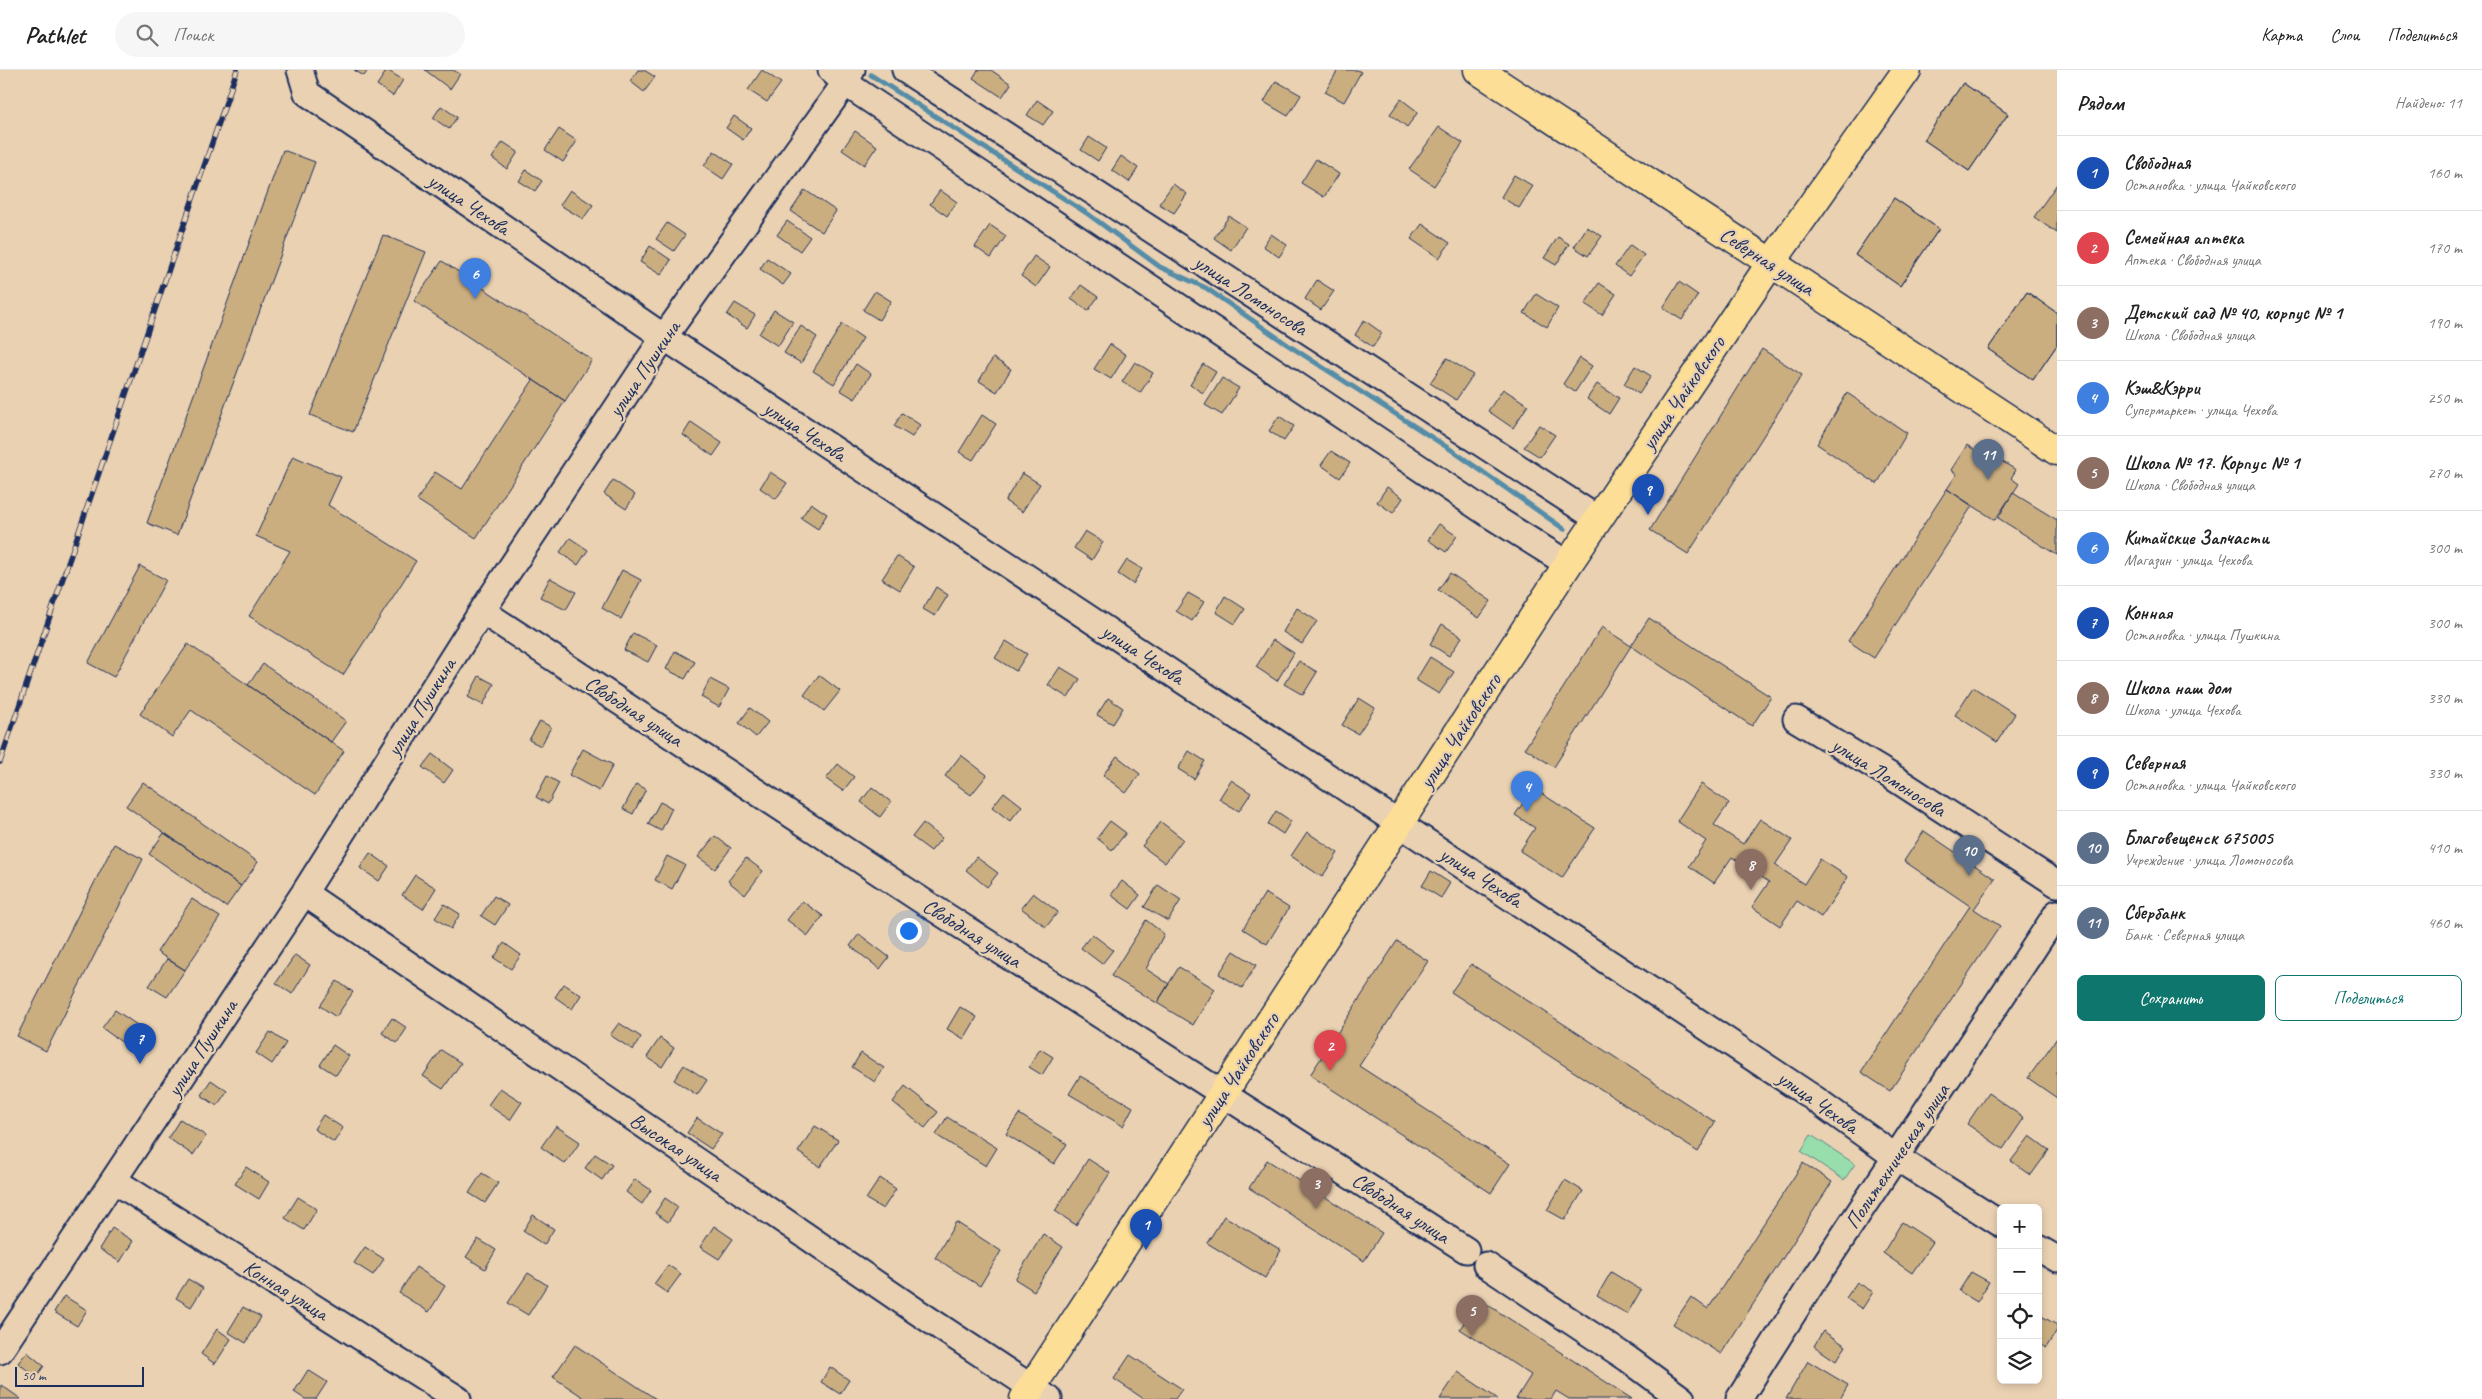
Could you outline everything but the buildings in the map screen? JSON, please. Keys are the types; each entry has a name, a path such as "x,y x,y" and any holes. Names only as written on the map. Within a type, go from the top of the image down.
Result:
{"main road":[{"name":"Северная улица","path":"1478,70 2057,451"},
{"name":"улица Чайковского","path":"1035,1395 1223,1093 1568,564 1771,263 1907,70"}],"street":[{"name":"улица Чехова","path":"300,70 307,92 664,337 1815,1099 1897,1158 1997,1221"},
{"name":"улица Ломоносова","path":"905,70 1598,520"},
{"name":"улица Пушкина","path":"0,1351 115,1181 304,893 482,611 664,337 843,74"},
{"path":"843,74 1493,517 1568,564"},
{"name":"Свободная улица","path":"482,611 921,900 1466,1250"},
{"name":"улица Ломоносова","path":"1796,719 1894,778 2057,884"},
{"name":"Высокая улица","path":"304,893 911,1308 1035,1395"},
{"name":"Политехническая улица","path":"1739,1399 1811,1285 2057,914"},
{"name":"Конная улица","path":"115,1181 458,1399"},
{"path":"2040,1249 2057,1260"},
{"path":"1486,1265 1628,1359 1682,1399"}],"green space":[{"path":"1811,1135 1855,1164 1844,1180 1801,1151"}],"waterway":[{"path":"871,75 1088,214 1160,267 1206,288 1288,345 1453,451 1564,529"}],"railway":[{"path":"0,762 237,70"}],"place":[{"name":"Китайские Запчасти","path":"475,299"},
{"name":"Сбербанк","path":"1988,480"},
{"name":"Северная","path":"1648,515"},
{"name":"Кэш&Кэрри","path":"1527,812"},
{"name":"Благовещенск 675005","path":"1969,876"},
{"name":"Школа наш дом","path":"1751,890"},
{"name":"Конная","path":"140,1064"},
{"name":"Семейная аптека","path":"1330,1071"},
{"name":"Детский сад № 40, корпус № 1","path":"1316,1209"},
{"name":"Свободная","path":"1146,1250"},
{"name":"Школа № 17. Корпус № 1","path":"1472,1336"}]}
